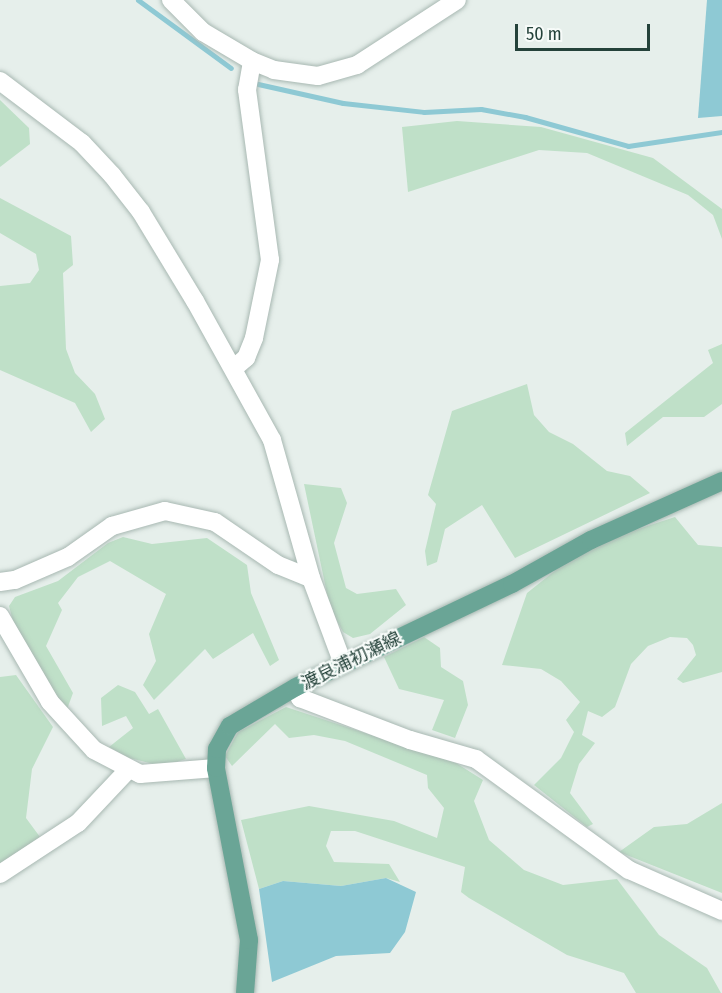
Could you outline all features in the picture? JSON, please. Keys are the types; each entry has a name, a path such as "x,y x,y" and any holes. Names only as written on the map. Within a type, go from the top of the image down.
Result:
{"main road":[{"name":"渡良浦初瀬線","path":"245,993 249,940 216,768 217,749 230,726 296,687 343,663 512,584 591,540 722,481"}],"street":[{"path":"171,0 203,32 252,61 298,75 336,73 367,59 457,0"},
{"path":"234,368 246,358 254,338 270,260 247,90 252,61"},
{"path":"0,81 82,143 112,175 141,212 234,368 272,440 287,479 311,578 343,663"},
{"path":"0,582 15,580 68,557 111,526 165,511 215,522 278,566 311,578"},
{"path":"0,616 66,723 94,750 128,770 151,774 216,768"},
{"path":"296,687 300,698 410,740 477,759 629,870 722,911"},
{"path":"0,874 78,824 128,770"}],"green space":[{"path":"0,100 29,128 30,144 0,167"},
{"path":"457,121 541,127 653,158 722,209 722,239 713,215 688,195 587,153 539,150 408,192 402,127"},
{"path":"0,198 71,236 73,265 63,273 66,349 75,373 95,394 105,419 91,432 75,403 0,370 0,286 30,283 39,270 36,254 0,233"},
{"path":"722,344 722,404 704,417 663,417 627,446 625,433 713,363 708,350"},
{"path":"527,384 534,415 549,432 573,444 607,471 630,476 650,493 515,558 482,505 445,529 437,562 427,566 425,551 436,504 428,495 452,411"},
{"path":"304,484 341,488 347,503 334,543 346,588 357,594 396,589 406,605 370,634 353,638 343,632 330,608"},
{"path":"675,517 698,545 722,547 722,672 683,683 677,679 696,655 693,645 687,638 670,637 648,646 631,664 615,707 602,717 588,711 582,735 595,743 579,764 570,793 593,824 587,827 534,785 561,758 574,732 566,720 580,702 561,681 541,669 502,665 527,593 566,562 629,532"},
{"path":"123,537 152,544 207,538 247,565 251,593 279,660 270,666 253,633 213,659 205,649 154,700 143,685 156,661 149,634 166,594 110,561 78,577 58,603 62,610 46,646 73,693 66,712 13,621 9,606 15,597 58,581 108,543"},
{"path":"424,637 440,648 441,667 463,681 468,705 455,738 432,730 444,700 399,689 384,657"},
{"path":"16,675 53,727 32,769 26,818 40,837 0,864 0,677"},
{"path":"118,685 135,692 149,714 158,709 186,759 162,766 129,758 109,747 133,728 126,716 102,726 101,698"},
{"path":"286,707 456,763 483,780 474,801 489,840 524,870 563,885 617,879 659,935 707,968 721,993 636,993 624,973 567,955 469,898 461,892 465,867 355,831 331,831 326,846 334,862 389,864 400,882 386,878 341,886 283,881 259,889 241,820 309,806 394,821 437,838 444,808 428,788 427,775 345,741 314,735 289,738 275,724 232,766 225,756 238,732"},
{"path":"722,803 722,893 619,852 654,827 687,824"}],"water":[{"path":"707,0 722,0 722,116 698,118"},
{"path":"386,878 416,892 405,932 390,953 336,956 272,982 259,889 283,881 341,886"}],"waterway":[{"path":"138,0 231,68"},
{"path":"258,84 343,103 424,112 481,109 525,117 628,146 722,132"}]}
